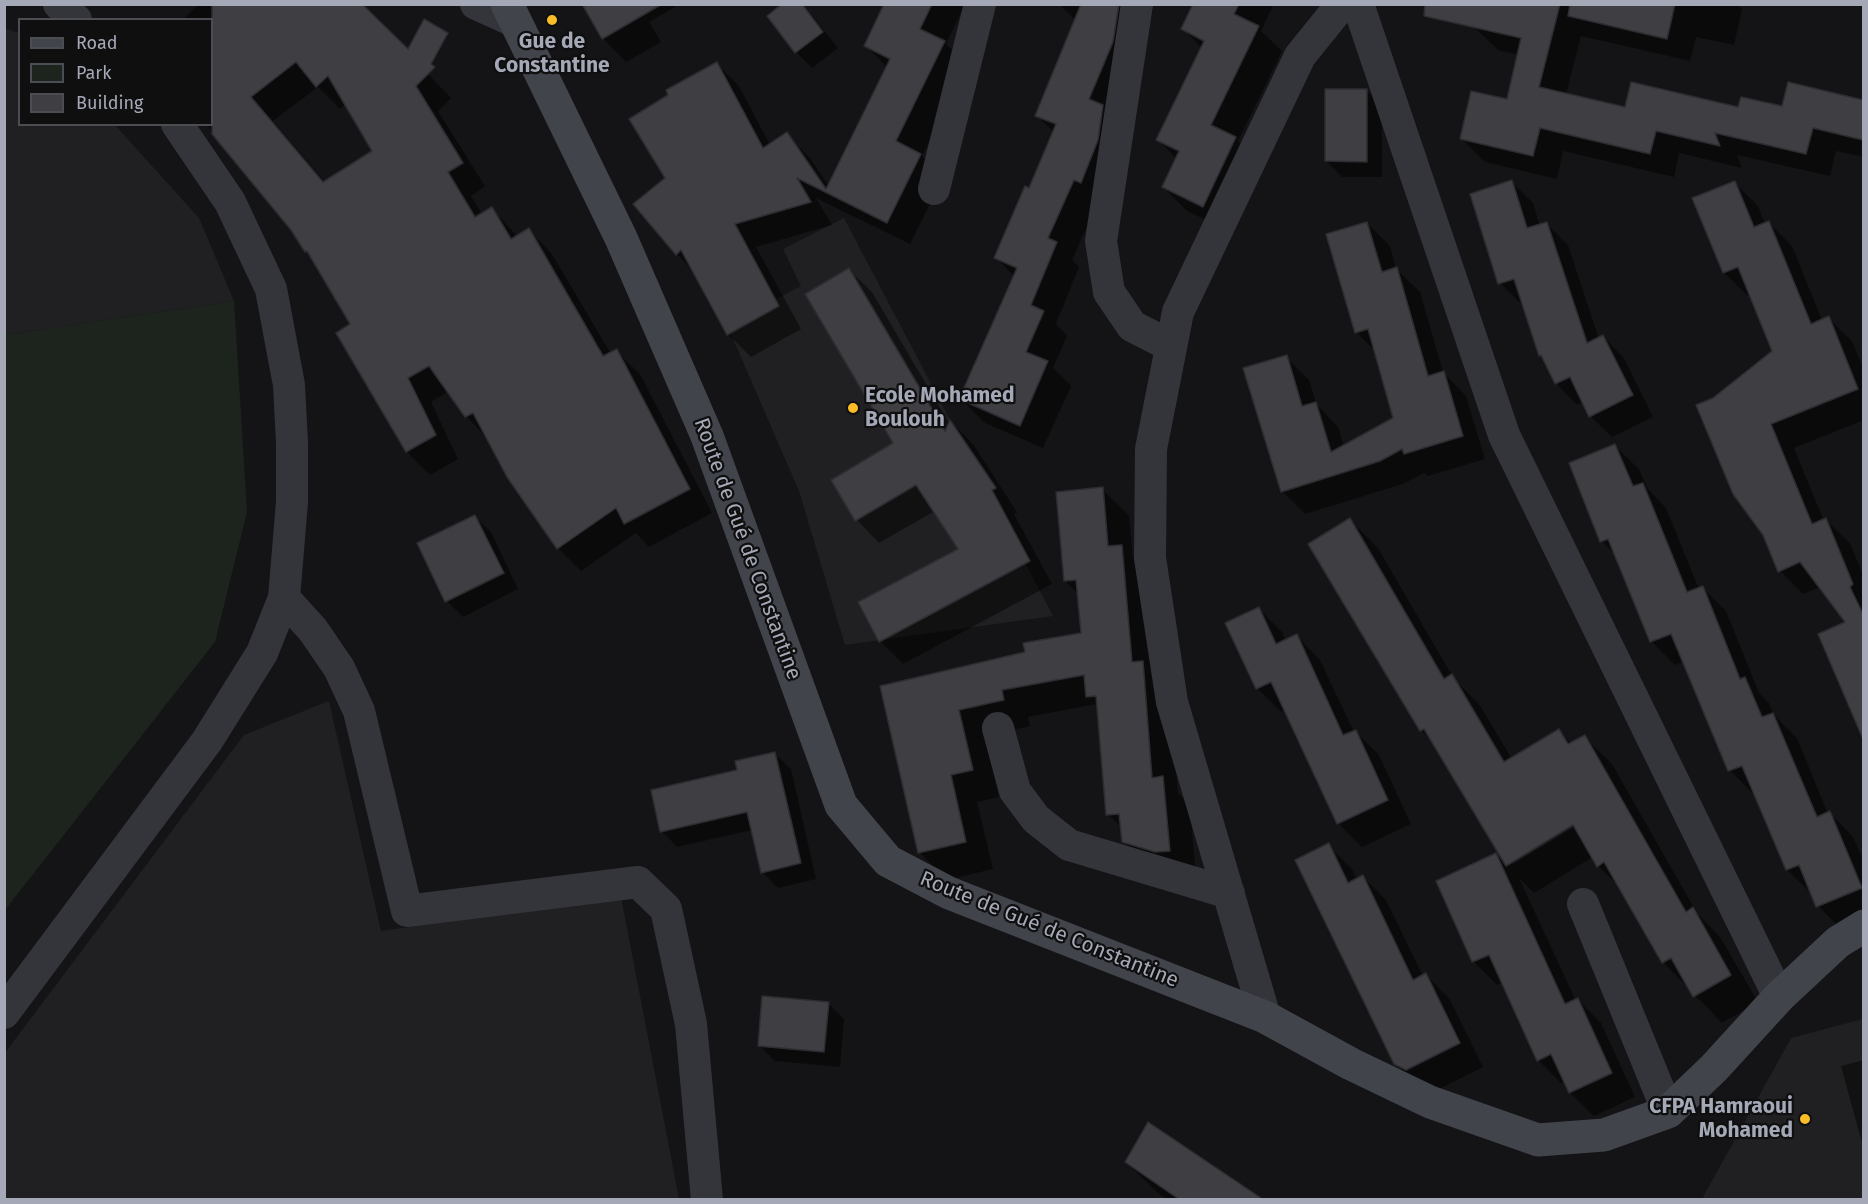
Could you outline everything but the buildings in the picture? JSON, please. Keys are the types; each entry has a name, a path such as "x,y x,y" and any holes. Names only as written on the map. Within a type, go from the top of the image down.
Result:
{"main road":[{"name":"Route de Gué de Constantine","path":"511,13 621,238 707,436 841,806 888,861 949,893 1265,1017 1351,1064 1430,1102 1538,1140 1604,1135 1668,1112 1714,1068 1779,998 1838,942 1863,926"}],"street":[{"path":"59,4 74,18"},
{"path":"476,4 511,13"},
{"path":"934,189 980,4"},
{"path":"1137,4 1101,241 1109,292 1132,326 1171,346"},
{"path":"1265,1017 1173,702 1150,558 1151,449 1178,312 1300,56 1342,4"},
{"path":"1358,4 1504,435 1779,998"},
{"path":"4,1013 207,741 262,653 284,598 292,502 292,443 289,385 271,288 230,202 178,126"},
{"path":"284,598 313,630 339,668 359,711 407,911 638,882 666,909 691,1024 706,1200"},
{"path":"998,728 1015,791 1036,819 1069,845 1229,893"},
{"path":"1583,904 1668,1112"}],"shaded area":[{"path":"4,28 18,33 18,126 116,126 199,218 234,301 5,335"},
{"name":"Ecole Mohamed Boulouh","path":"844,218 1053,616 845,645 799,491 727,325 801,286 783,249"},
{"path":"329,701 381,931 621,897 679,1199 5,1199 4,1054 244,735"},
{"name":"CFPA Hamraoui Mohamed","path":"1863,1019 1863,1199 1702,1199 1791,1038"}],"green space":[{"path":"234,301 247,512 215,642 5,910 5,335"}],"place":[{"name":"Gue de Constantine","path":"552,20"},
{"name":"Ecole Mohamed Boulouh","path":"853,408"},
{"name":"CFPA Hamraoui Mohamed","path":"1805,1119"}]}
